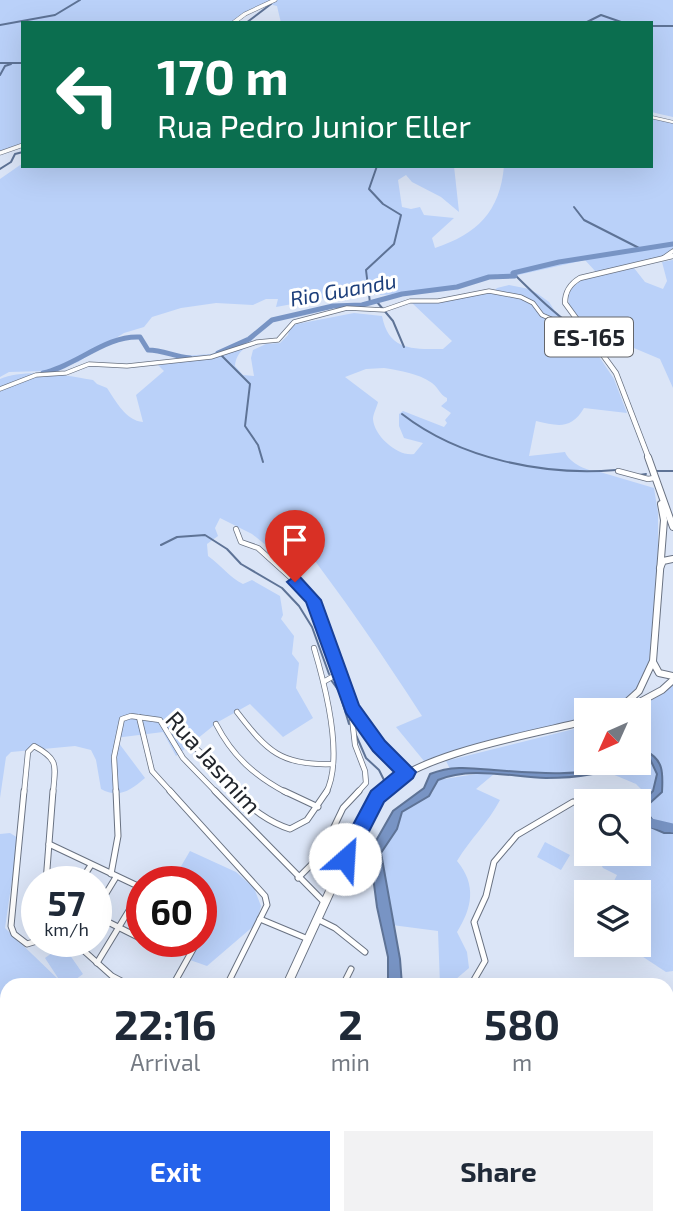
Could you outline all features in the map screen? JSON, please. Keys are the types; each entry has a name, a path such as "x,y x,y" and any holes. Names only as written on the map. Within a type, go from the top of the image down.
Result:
{"main road":[{"name":"ES-165","path":"673,253 663,258 593,275 570,284 565,292 565,303 616,373 625,392 673,527"},
{"name":"ES-165","path":"658,489 664,520 658,573"},
{"path":"631,698 639,691 653,661 658,573 663,561 673,559"},
{"path":"647,698 662,690 673,678 659,673 653,661"},
{"path":"290,978 373,803 383,790 407,772 465,750 574,724"}],"street":[{"path":"235,21 245,13 275,0"},
{"path":"653,117 673,122"},
{"path":"0,153 21,146"},
{"path":"0,389 36,375 66,373 95,364 127,366 172,359 201,359 257,342 278,340 294,322 350,308 385,310 410,301 438,300 495,291 525,299 545,316 588,335"},
{"path":"618,471 648,479 654,478"},
{"path":"236,529 241,542 256,546 313,600 352,708 379,746 407,772"},
{"path":"191,744 222,771 241,798 275,824 296,828 317,807 331,785 333,764 324,682 314,648"},
{"path":"324,682 339,673"},
{"path":"299,878 320,856 343,808 366,783 365,771 355,745 352,708"},
{"path":"237,712 274,753 287,762 300,766 333,764"},
{"path":"139,717 152,771 260,888 267,905 230,978"},
{"name":"Rua Jasmim","path":"114,876 118,848 114,756 116,738 122,719 157,718 162,721 183,758 324,903"},
{"path":"216,724 228,746 261,780 317,807"},
{"path":"21,941 12,930 11,920 28,752 34,746 47,751 55,760 47,866"},
{"path":"475,978 485,961 474,922 486,895 494,862 517,835 573,802"},
{"path":"49,844 126,882"},
{"path":"112,880 114,876"},
{"path":"97,963 126,915"},
{"path":"260,919 309,939"},
{"path":"317,919 335,928 365,952"},
{"path":"112,924 126,931"},
{"path":"91,957 113,978"},
{"path":"177,978 189,957"},
{"path":"347,978 351,969"}],"shaded area":[{"path":"0,0 273,0 233,21 21,21 21,145 0,154"},
{"path":"276,0 673,0 673,117 653,112 653,21 281,21 277,6 269,4"},
{"path":"653,116 673,121 673,256 596,272 585,260 505,278 498,274 473,284 418,292 380,295 358,292 276,307 278,299 266,299 253,305 216,303 181,308 152,317 144,327 124,333 78,362 44,371 9,372 0,377 0,179 21,164 21,168 454,168 459,212 441,197 412,182 406,175 398,180 402,207 420,207 424,215 454,218 432,238 435,248 463,236 484,219 502,182 504,168 653,168"},
{"path":"673,260 673,388 660,359 622,343 603,343 595,331 586,331 569,306 568,292 581,280 634,268 645,282 663,289 667,281 662,262"},
{"path":"509,285 529,289 549,302 558,316 574,319 614,379 627,413 584,408 574,420 563,425 536,421 529,456 565,452 571,460 585,469 654,488 658,513 658,549 649,665 638,690 629,698 574,698 574,720 424,761 396,727 422,716 361,624 296,536 272,550 252,534 220,518 215,528 218,536 207,544 208,556 243,584 252,580 280,596 283,615 281,619 294,636 292,654 299,663 296,688 313,718 283,737 250,704 218,722 176,756 163,732 115,738 145,778 119,793 101,789 96,760 91,750 75,746 11,752 6,757 0,798 0,379 34,373 93,380 107,388 131,418 143,422 136,395 164,371 158,365 182,356 211,354 255,335 238,356 235,366 243,375 254,376 251,358 253,350 266,344 280,343 288,335 290,327 297,324 354,313 382,316 390,336 404,346 443,349 452,341 411,302 432,302 493,292","holes":["384,368 409,373 434,385 447,398 441,406 451,413 445,420 447,423 444,427 403,411 399,414 399,426 404,438 423,443 414,454 394,449 382,438 373,419 378,402 345,377 366,369"]},
{"path":"673,684 673,827 656,825 651,818 651,802 662,791 663,778 658,764 651,756 651,700"},
{"path":"574,729 574,773 450,769 446,761"},
{"path":"651,754 659,763 662,773 662,792 651,802 651,793 657,774"},
{"path":"651,761 657,774 653,791 651,793 651,789 641,789 615,775 651,775"},
{"path":"446,769 583,775 546,778 477,773 451,776 438,780 429,796 402,812 397,829 381,853 401,978 388,978 388,957 372,869 373,846 393,811 424,788 430,774"},
{"path":"482,773 494,774 476,789 500,800 457,861 468,879 470,888 469,905 457,932 467,952 469,968 457,978 440,978 438,931 392,925 381,853 397,829 399,816 432,793 438,780"},
{"path":"651,818 656,825 673,827 673,833 664,833 651,827"},
{"path":"651,827 664,833 673,833 673,971 666,972 643,957 651,957 651,880 614,880 617,875 602,866 651,866"},
{"path":"10,833 18,838 5,928 21,943 21,957 35,957 57,978 0,978 0,834"},
{"path":"545,842 570,855 561,870 537,857"},
{"path":"190,851 236,872 254,888 261,906 256,924 207,966 190,960 191,957 217,957 217,866 181,866"},
{"path":"46,957 71,957 83,974 78,978 58,978"}],"waterway":[{"path":"22,21 55,15 80,0"},
{"path":"249,21 271,4"},
{"path":"589,21 601,15 618,21"},
{"path":"0,25 21,21"},
{"path":"653,26 673,26"},
{"path":"0,63 21,63"},
{"path":"0,75 5,66 11,64"},
{"path":"0,169 11,162 15,154 21,152"},
{"path":"370,303 366,270 394,244 401,215 383,204 369,189 376,168"},
{"path":"574,207 584,220 641,249"},
{"name":"Rio Guandu","path":"218,353 249,339 272,320 333,306 362,305 402,294 457,287 489,277 515,276 513,273 559,262 673,244"},
{"path":"513,273 571,325"},
{"path":"377,302 393,321 404,347"},
{"path":"582,334 590,343"},
{"name":"Rio Guandu","path":"43,373 127,338 140,337 148,350 190,358"},
{"path":"221,355 250,384 245,426 258,445 263,462"},
{"path":"402,414 450,443 504,461 560,470 616,470"},
{"path":"657,471 673,471"},
{"path":"639,475 646,474"},
{"path":"161,545 177,537 205,535 227,549 241,564 282,588 299,606 312,627 329,674"},
{"path":"331,680 339,691 349,724"},
{"path":"356,735 366,758 379,770 385,782"},
{"path":"651,823 673,828"}],"route":[{"path":"295,582 313,600 333,662 352,708 379,746 407,772 377,797 345,859"}]}
